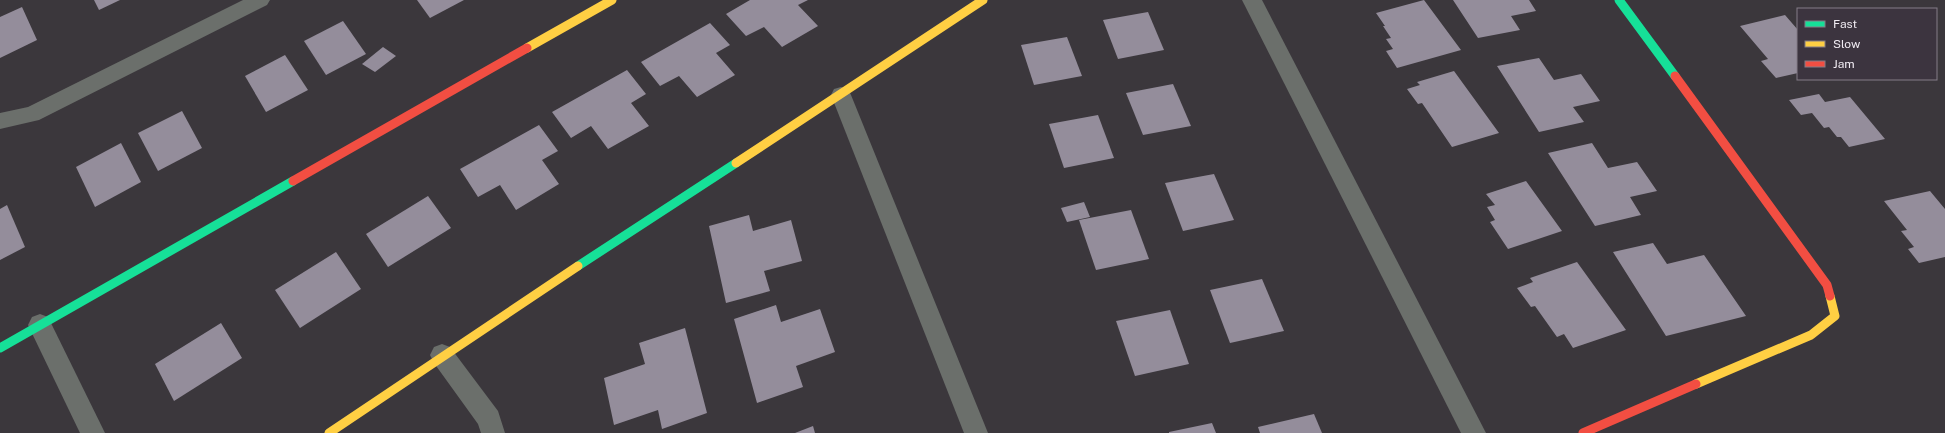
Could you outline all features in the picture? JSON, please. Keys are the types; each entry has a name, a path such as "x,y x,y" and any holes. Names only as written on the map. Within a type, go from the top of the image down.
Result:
{"street":[{"path":"0,121 32,114 260,0"},
{"path":"0,348 612,0"},
{"path":"329,433 442,355 841,95 983,0"},
{"path":"1252,0 1474,433"},
{"path":"1583,433 1810,335 1835,316 1828,286 1619,0"},
{"path":"841,95 976,433"},
{"path":"40,325 93,433"},
{"path":"442,355 489,419 493,433"}],"building":[{"path":"94,0 120,0 99,10"},
{"path":"417,0 464,0 430,18"},
{"path":"750,0 808,0 798,5 818,26 782,47 764,27 746,36 726,14"},
{"path":"1424,0 1461,50 1397,68 1386,51 1393,49 1386,39 1391,38 1376,13"},
{"path":"1453,0 1529,0 1536,11 1511,16 1520,30 1478,38"},
{"path":"22,7 37,40 0,58 0,17"},
{"path":"1148,12 1164,50 1118,59 1103,20"},
{"path":"1785,15 1797,29 1797,73 1776,78 1761,61 1768,59 1740,26"},
{"path":"343,21 366,54 326,75 304,41"},
{"path":"710,23 730,45 716,53 735,75 697,97 679,76 660,86 641,62"},
{"path":"1067,37 1082,76 1034,85 1021,45"},
{"path":"383,47 396,56 375,72 362,64"},
{"path":"285,55 308,90 266,112 245,76"},
{"path":"1539,58 1554,80 1581,74 1600,101 1573,107 1584,122 1539,132 1497,66"},
{"path":"627,70 646,94 631,103 649,126 608,149 591,126 571,138 552,112"},
{"path":"1454,71 1499,133 1452,147 1422,103 1418,104 1407,89 1420,85 1417,82"},
{"path":"1173,84 1191,126 1143,135 1126,93"},
{"path":"1819,94 1825,102 1850,97 1885,139 1849,147 1841,137 1837,137 1829,127 1824,128 1812,113 1801,115 1789,100"},
{"path":"182,111 202,148 158,171 138,133"},
{"path":"1098,115 1114,158 1064,168 1049,124"},
{"path":"539,125 558,151 542,160 559,184 516,210 500,185 478,197 460,169"},
{"path":"121,143 141,182 95,207 76,167"},
{"path":"1592,143 1608,168 1637,162 1657,191 1630,197 1641,215 1595,226 1548,153"},
{"path":"1214,174 1234,220 1183,231 1165,183"},
{"path":"1526,181 1562,231 1508,249 1490,222 1495,220 1487,207 1495,205 1486,194"},
{"path":"1930,191 1945,209 1945,257 1919,263 1908,249 1914,247 1901,231 1907,230 1884,201"},
{"path":"428,196 451,228 388,267 366,234"},
{"path":"1084,202 1090,217 1067,222 1061,208"},
{"path":"7,205 25,247 0,260 0,209"},
{"path":"1131,210 1149,259 1096,270 1079,220"},
{"path":"749,215 753,231 791,220 802,261 764,271 770,291 726,303 709,226"},
{"path":"1653,243 1667,264 1704,255 1746,316 1666,336 1613,252"},
{"path":"336,252 361,289 300,328 275,290"},
{"path":"1577,262 1626,330 1573,348 1564,334 1557,337 1535,306 1531,307 1517,288 1533,282 1530,278"},
{"path":"1262,279 1284,331 1230,343 1210,290"},
{"path":"776,305 781,322 820,309 835,352 796,366 803,387 757,403 734,319"},
{"path":"1170,310 1189,364 1135,376 1116,321"},
{"path":"221,323 242,358 174,401 155,364"},
{"path":"685,328 707,413 662,429 658,410 614,425 604,378 645,364 639,343"},
{"path":"1314,414 1322,433 1260,433 1258,427"},
{"path":"1212,423 1216,433 1169,433 1169,432"},
{"path":"813,426 815,433 795,433"}],"traffic: fast":[{"path":"1619,0 1675,76"},
{"path":"578,266 736,163"},
{"path":"0,348 293,181"}],"traffic: slow":[{"path":"527,48 612,0"},
{"path":"736,163 983,0"},
{"path":"329,433 578,266"},
{"path":"1696,384 1811,335 1835,316 1830,296"}],"traffic: jam":[{"path":"293,181 527,48"},
{"path":"1675,76 1827,285 1830,296"},
{"path":"1583,433 1696,384"}]}
